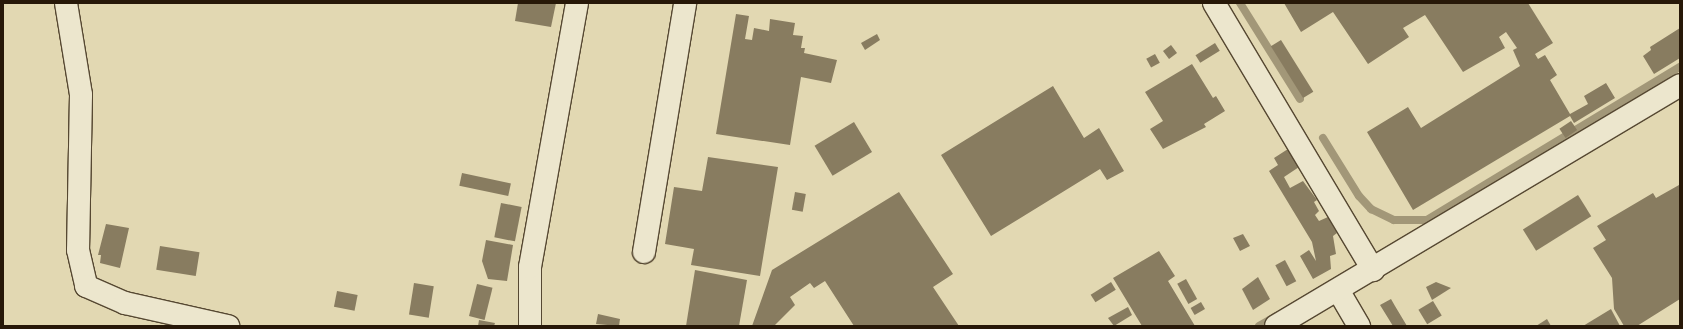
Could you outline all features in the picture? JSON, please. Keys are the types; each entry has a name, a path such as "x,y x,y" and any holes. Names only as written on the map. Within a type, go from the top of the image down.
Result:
{"street":[{"path":"66,3 81,95 78,250 86,286 125,303 228,326"},
{"path":"530,326 530,267 577,3"},
{"path":"644,252 684,10 699,3"},
{"path":"1214,3 1373,270"},
{"path":"1276,326 1373,270 1680,85"},
{"path":"1338,290 1359,326"}],"building":[{"path":"518,3 556,3 551,27 515,21"},
{"path":"1284,3 1528,3 1553,43 1535,54 1538,59 1545,55 1557,75 1550,80 1570,114 1588,104 1584,96 1606,83 1615,98 1574,123 1570,116 1413,210 1367,132 1408,107 1421,128 1520,66 1513,50 1517,48 1506,32 1499,37 1505,48 1463,72 1425,15 1403,28 1409,37 1368,64 1333,12 1301,32"},
{"path":"736,14 749,16 745,39 752,40 754,28 769,31 770,19 795,23 793,35 803,36 801,48 805,48 804,53 837,60 831,83 801,77 790,145 716,134"},
{"path":"1680,28 1680,58 1654,74 1643,56 1651,50 1650,47"},
{"path":"877,34 880,40 865,50 861,43"},
{"path":"1281,40 1313,92 1303,98 1271,46"},
{"path":"1215,43 1220,51 1200,63 1195,55"},
{"path":"1171,45 1177,53 1169,59 1163,51"},
{"path":"1155,54 1160,63 1151,68 1146,59"},
{"path":"1192,64 1213,98 1216,96 1225,111 1204,124 1206,127 1163,149 1150,129 1163,121 1145,92"},
{"path":"1053,86 1084,138 1099,128 1124,171 1107,180 1100,169 991,236 941,155"},
{"path":"1571,121 1577,130 1566,138 1559,129"},
{"path":"854,122 872,152 833,176 815,146"},
{"path":"1288,149 1299,167 1284,177 1290,188 1303,181 1317,200 1314,202 1319,211 1315,215 1319,221 1328,217 1337,233 1333,236 1336,254 1330,256 1331,269 1313,279 1300,256 1309,250 1316,261 1312,242 1269,171 1278,165 1274,158"},
{"path":"708,157 778,167 760,276 691,265 694,249 665,244 674,187 702,191"},
{"path":"462,173 511,183 508,196 459,186"},
{"path":"1679,185 1680,299 1637,326 1624,326 1614,309 1612,278 1593,248 1606,240 1597,226 1653,193 1656,198"},
{"path":"795,192 806,194 803,212 792,210"},
{"path":"899,192 953,274 933,287 959,326 854,326 825,281 814,288 810,283 790,297 795,305 774,326 752,326 772,270"},
{"path":"1578,195 1591,216 1536,251 1523,229"},
{"path":"501,203 522,207 515,241 494,237"},
{"path":"106,224 129,228 120,268 100,263 101,255 98,255"},
{"path":"1243,234 1250,246 1240,251 1233,238"},
{"path":"486,240 513,245 507,281 488,279 482,261"},
{"path":"160,246 200,252 196,276 156,270"},
{"path":"1159,251 1175,276 1168,281 1195,326 1142,326 1113,278"},
{"path":"1285,260 1296,281 1287,286 1275,265"},
{"path":"695,270 747,280 739,326 686,326"},
{"path":"1258,277 1270,299 1253,310 1242,289"},
{"path":"1186,279 1197,299 1188,304 1177,284"},
{"path":"1111,282 1116,290 1095,302 1091,295"},
{"path":"1436,282 1451,288 1432,300 1426,287"},
{"path":"414,283 434,286 429,318 409,315"},
{"path":"477,284 493,288 485,320 469,316"},
{"path":"337,291 358,295 355,311 334,307"},
{"path":"1391,299 1407,326 1393,326 1380,305"},
{"path":"1433,301 1442,316 1427,324 1418,310"},
{"path":"1201,302 1205,309 1195,315 1191,308"},
{"path":"1128,307 1132,315 1114,326 1108,318"},
{"path":"1611,309 1620,326 1583,326"},
{"path":"598,314 620,319 619,326 596,324"},
{"path":"1547,319 1551,326 1536,326"},
{"path":"479,320 495,323 494,326 478,326"}],"waterway":[{"path":"1240,3 1300,99"},
{"path":"1323,138 1359,196 1371,209 1394,220 1427,220 1680,67"},
{"path":"1259,326 1276,316"}]}
